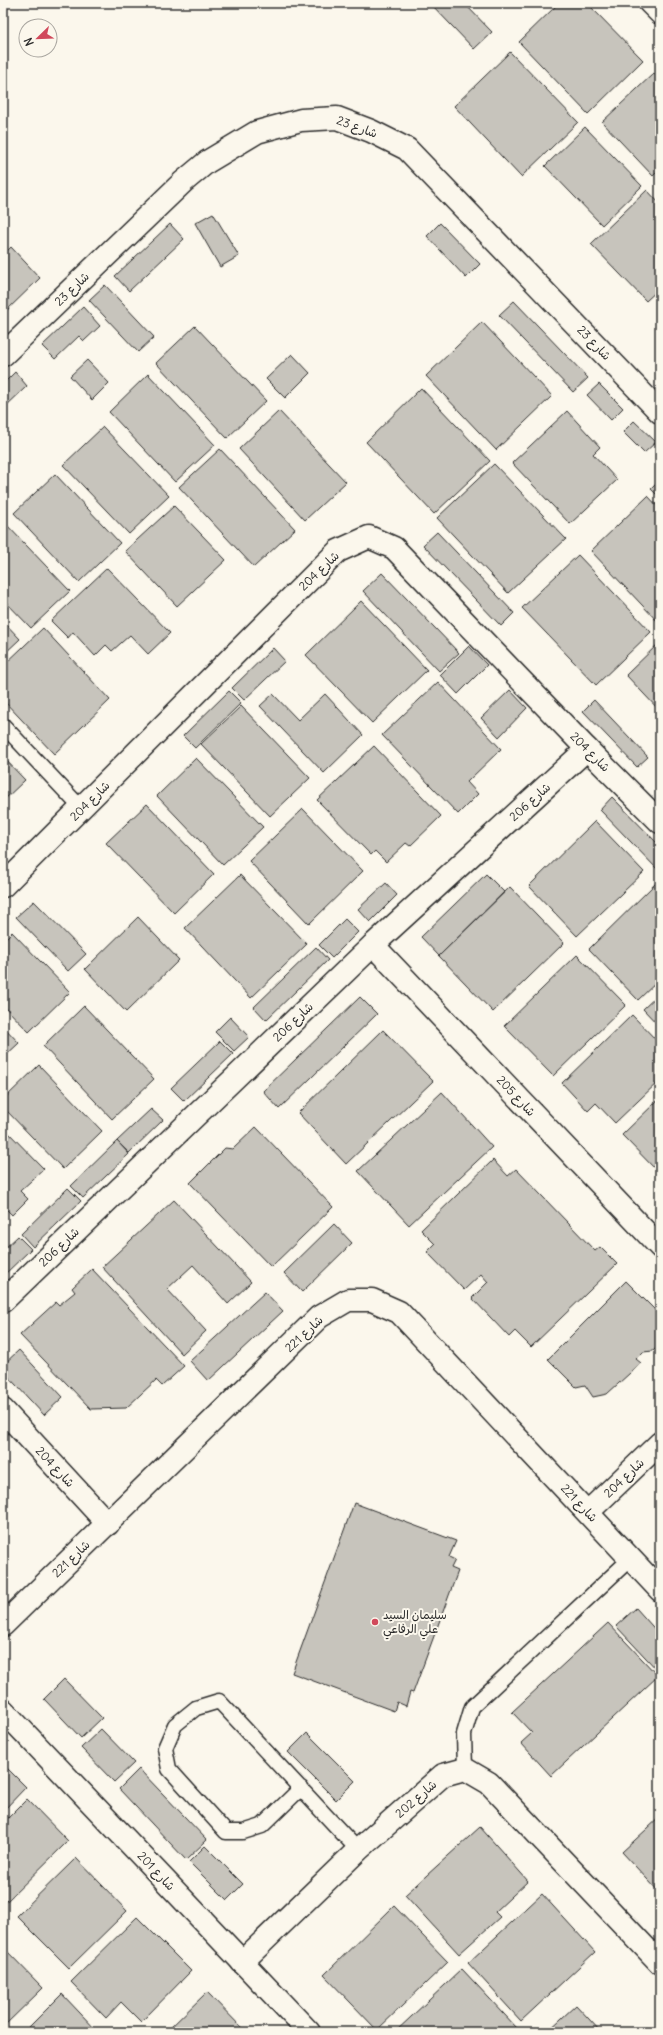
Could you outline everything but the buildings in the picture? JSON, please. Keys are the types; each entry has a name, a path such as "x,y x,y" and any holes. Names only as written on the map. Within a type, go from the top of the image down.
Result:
{"street":[{"path":"650,3 660,13"},
{"name":"شارع 23","path":"3,355 183,182 208,162 257,132 301,120 337,118 371,131 407,149 660,412"},
{"name":"شارع 204","path":"3,886 82,809 338,551 369,537 394,548 587,749 660,822"},
{"name":"شارع 206","path":"3,1301 373,945 587,749"},
{"name":"شارع 205","path":"373,945 660,1247"},
{"name":"شارع 221","path":"3,1625 319,1317 348,1300 372,1300 399,1312 660,1590"},
{"name":"شارع 204","path":"3,1410 108,1524"},
{"name":"شارع 204","path":"588,1512 660,1443"},
{"name":"شارع 201","path":"3,1710 309,2032"},
{"path":"465,1769 488,1783 660,1963"},
{"name":"شارع 202","path":"242,1962 358,1850 443,1775 465,1769"}],"lane":[{"path":"3,725 82,809"},
{"path":"465,1769 464,1734 472,1707 630,1559"},
{"path":"301,1788 262,1826 243,1832 226,1832 169,1769 165,1748 175,1725 196,1708 219,1701 301,1788 358,1850"}],"place":[{"name":"سليمان السيد علي الرفاعي","path":"375,1622"}]}
